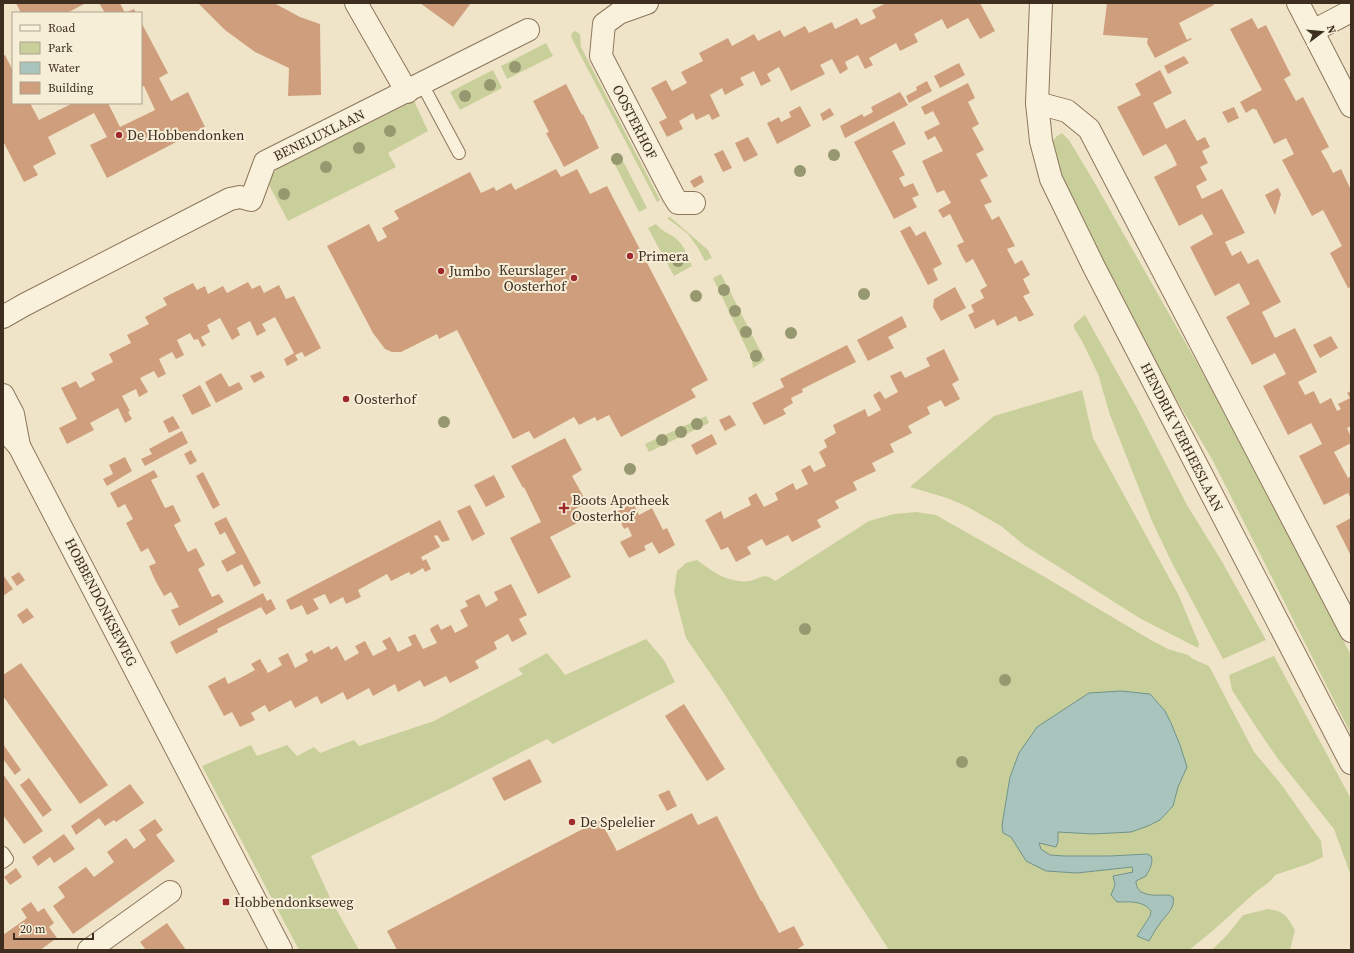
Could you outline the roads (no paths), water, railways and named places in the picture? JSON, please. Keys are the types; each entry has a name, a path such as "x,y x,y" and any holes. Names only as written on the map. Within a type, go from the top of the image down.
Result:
{"street":[{"path":"356,3 414,88"},
{"name":"OOSTERHOF","path":"647,3 619,13 604,24 601,56 673,196 678,203 694,203"},
{"name":"HENDRIK VERHEESLAAN","path":"1041,3 1037,103 1041,141 1051,179 1094,267 1351,762"},
{"path":"1298,3 1351,106"},
{"path":"1312,31 1351,12"},
{"name":"BENELUXLAAN","path":"3,317 230,199 240,197 251,200 265,162 528,30"},
{"path":"1037,103 1067,110 1089,129 1350,628"},
{"name":"HOBBENDONKSEWEG","path":"3,395 13,414 19,446"},
{"name":"HOBBENDONKSEWEG","path":"3,428 19,446 281,950"},
{"path":"89,950 170,892"}],"lane":[{"path":"414,88 459,153"},
{"path":"3,853 7,859 3,862"}],"water":[{"path":"1121,691 1150,694 1165,711 1171,723 1187,767 1178,787 1173,806 1160,820 1131,832 1093,834 1058,832 1058,842 1056,847 1039,843 1041,849 1050,855 1110,856 1147,854 1151,856 1152,864 1146,876 1136,881 1139,890 1143,893 1153,895 1169,895 1173,897 1174,901 1173,905 1149,941 1137,936 1150,916 1151,911 1148,907 1140,903 1117,902 1111,895 1115,885 1113,876 1133,872 1132,867 1077,873 1046,871 1026,861 1011,837 1003,833 1002,825 1010,777 1019,753 1037,727 1089,693"}],"place":[{"name":"De Hobbendonken","path":"119,135"},
{"name":"Primera","path":"630,256"},
{"name":"Jumbo","path":"441,271"},
{"name":"Keurslager Oosterhof","path":"574,278"},
{"name":"Oosterhof","path":"346,399"},
{"name":"Boots Apotheek Oosterhof","path":"564,508"},
{"name":"De Spelelier","path":"572,822"},
{"name":"Hobbendonkseweg","path":"226,902"}]}
